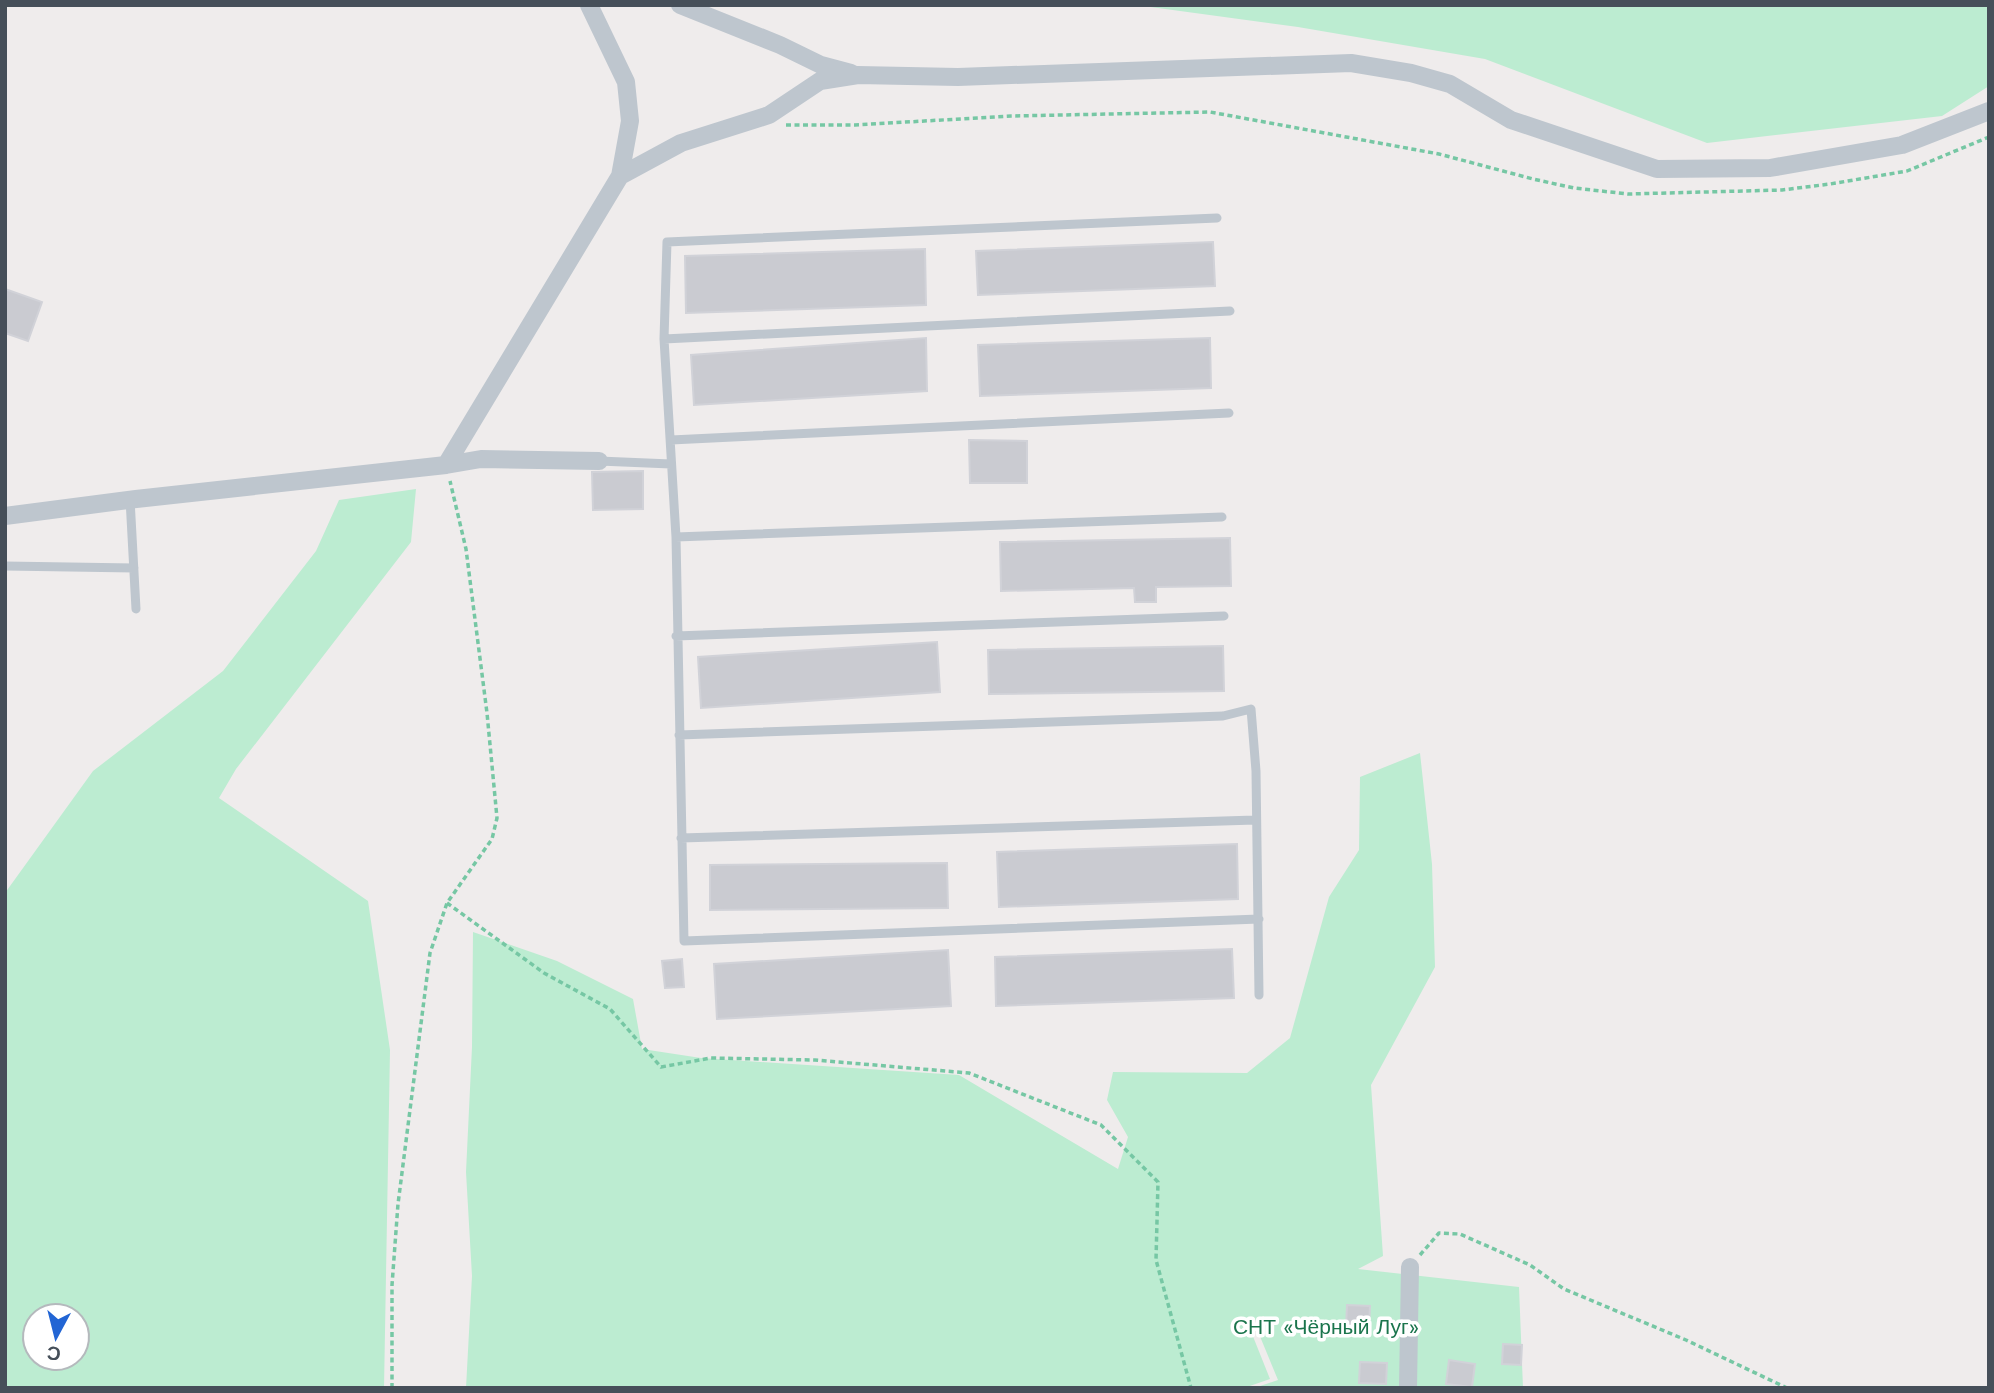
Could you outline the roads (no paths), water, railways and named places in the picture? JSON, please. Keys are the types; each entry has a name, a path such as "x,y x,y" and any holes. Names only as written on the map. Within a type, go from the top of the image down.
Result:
{"street":[{"path":"446,465 620,176 630,121 626,82 589,5"},
{"path":"680,5 780,45 821,65 858,75"},
{"path":"620,176 681,143 769,115 820,81 858,75 958,77 1351,64 1450,84 1511,120 1657,169 1770,169 1902,145 1989,111"},
{"path":"5,516 481,459 599,461"},
{"path":"1408,1388 1410,1267"}],"lane":[{"path":"1217,218 667,242 664,339 676,537 684,941 1259,919"},
{"path":"664,339 1230,311"},
{"path":"671,439 1229,413"},
{"path":"599,461 671,464"},
{"path":"130,499 136,608"},
{"path":"676,537 1222,517"},
{"path":"5,566 134,568"},
{"path":"676,636 1224,616"},
{"path":"679,734 1223,716 1251,709 1256,771 1259,995"},
{"path":"681,838 1255,820"}],"park label":[{"name":"СНТ «Чёрный Луг»","path":"1326,1326"}]}
